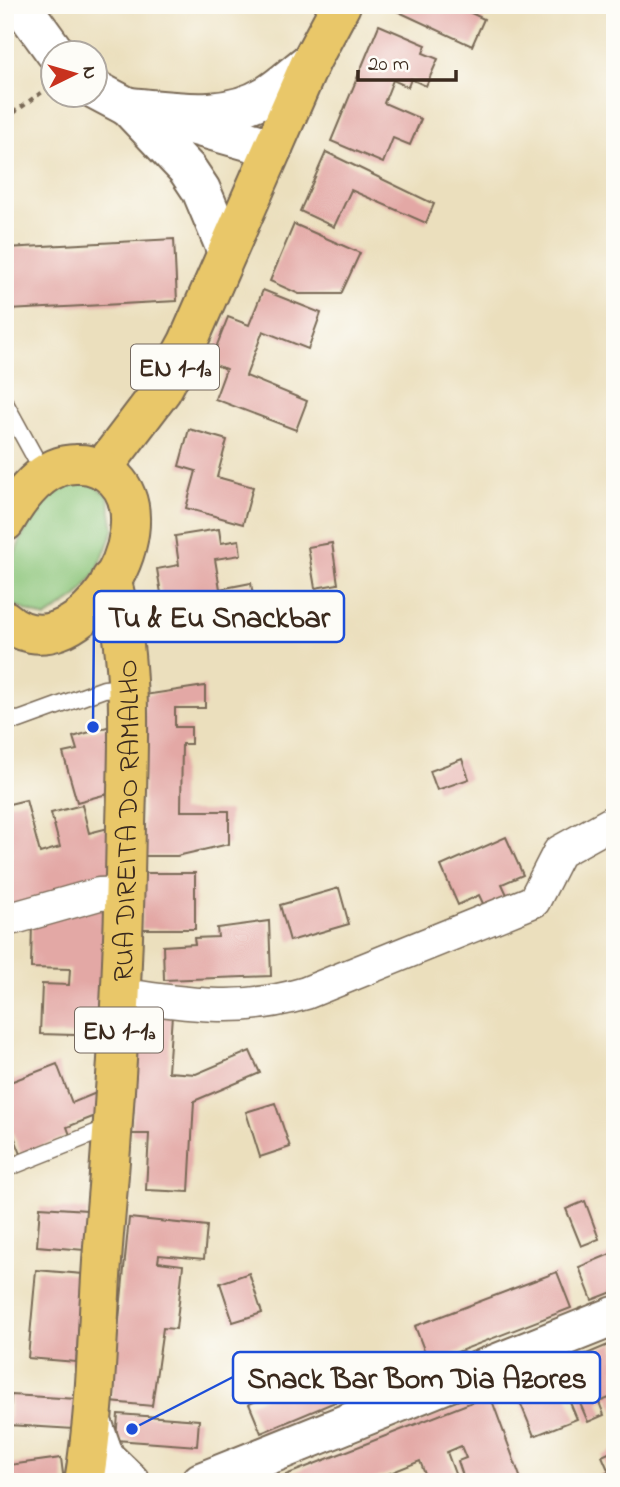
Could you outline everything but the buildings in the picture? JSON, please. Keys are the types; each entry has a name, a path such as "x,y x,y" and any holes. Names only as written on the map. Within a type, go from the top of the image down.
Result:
{"main road":[{"name":"EN 1-1ª","path":"102,469 162,390 188,342 311,61 341,5"},
{"path":"5,523 26,493 44,474 60,466 77,463 102,469 122,486 132,517 122,557 111,579 91,607 64,630 47,635 7,628"},
{"name":"RUA DIREITA DO RAMALHO","path":"84,1482 94,1427 104,1237 115,1125 125,893 127,687 123,621 111,579"}],"street":[{"path":"21,5 45,38"},
{"path":"128,107 193,113 234,110 268,94 311,61"},
{"path":"108,96 128,107 273,148"},
{"path":"128,107 187,169 201,190 227,252"},
{"path":"120,995 232,1008 269,1004 306,993 534,901 559,852 615,821"},
{"path":"14,918 99,894 125,893"},
{"path":"201,1482 615,1316"},
{"path":"94,1427 105,1458 130,1482"}],"lane":[{"path":"5,402 44,474"},
{"path":"5,719 19,720 104,689 127,687"},
{"path":"5,1169 115,1125"}],"path":[{"path":"5,119 38,94"}],"green space":[{"path":"65,482 89,482 108,496 114,529 97,571 78,596 45,618 13,605 11,570 15,553 31,520"}],"place":[{"name":"Tu & Eu Snackbar","path":"93,727"},
{"name":"Snack Bar Bom Dia Azores","path":"132,1429"}]}
